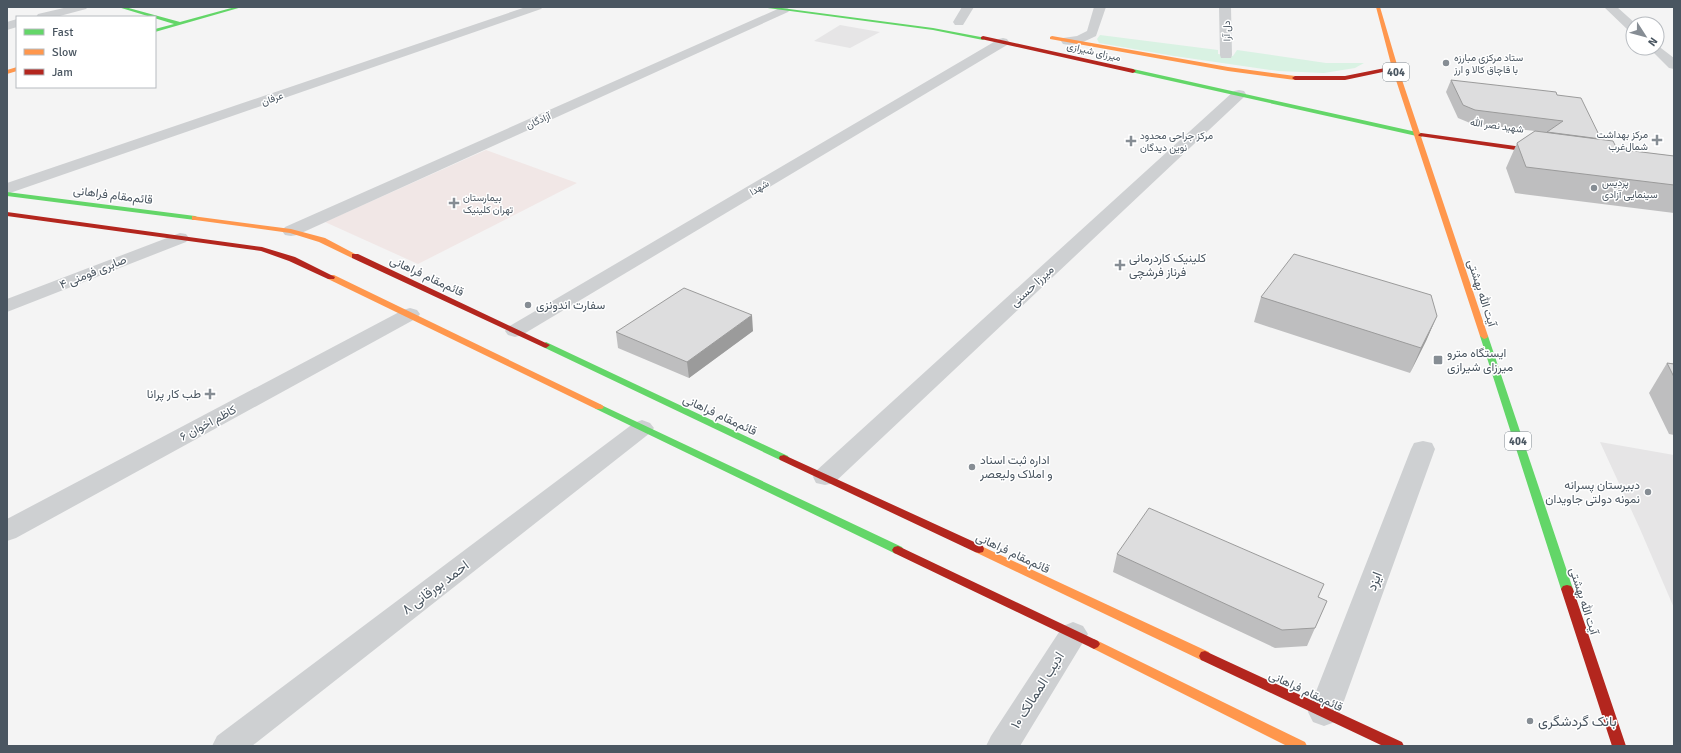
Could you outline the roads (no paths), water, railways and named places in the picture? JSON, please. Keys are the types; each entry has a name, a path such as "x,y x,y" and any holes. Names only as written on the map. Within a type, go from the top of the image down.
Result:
{"main road":[{"path":"120,7 152,16"},
{"path":"156,31 240,7"},
{"name":"میرزای شیرازی","path":"763,7 933,29 1003,42 1417,135 1550,153"},
{"name":"میرزای شیرازی","path":"802,7 938,24 1159,67"},
{"name":"آیت الله بهشتی","path":"1378,7 1409,122 1417,135 1619,746"},
{"path":"156,17 180,24"},
{"name":"میرزای شیرازی","path":"1044,37 1228,69 1293,78 1345,78 1395,68"},
{"path":"1409,122 1427,125"},
{"name":"شهید نصر الله","path":"1462,131 1484,134"},
{"name":"قائم‌مقام فراهانی","path":"7,194 291,231 322,240 1397,746"},
{"path":"7,214 262,249 292,259 410,314 642,428 1073,634 1300,746"}],"street":[{"path":"46,16 82,7"},
{"name":"عرفان","path":"7,189 536,7"},
{"path":"959,22 968,7"},
{"path":"1067,41 1080,39 1092,33 1100,7"},
{"name":"دل آرا","path":"1226,7 1226,55"},
{"path":"1610,7 1625,21"},
{"name":"آزادگان","path":"291,231 784,10"},
{"name":"شهدا","path":"515,331 1003,42"},
{"path":"1664,56 1674,65"},
{"name":"میرزا حسنی","path":"825,477 1239,94"},
{"name":"صابری فومنی ۴","path":"7,306 180,238"},
{"name":"کاظم اخوان ۶","path":"7,531 410,314"},
{"name":"احمد بورقانی ۸","path":"228,746 642,428"},
{"name":"ایزد","path":"1324,712 1423,449"},
{"name":"ادیب الممالک ۱۰","path":"1002,746 1073,634"}],"place":[{"name":"ستاد مرکزی مبارزه با قاچاق کالا و ارز","path":"1446,63"},
{"name":"مرکز بهداشت شمال‌غرب","path":"1657,140"},
{"name":"مرکز جراحی محدود نوین دیدگان","path":"1131,141"},
{"name":"پردیس سینمایی آزادی","path":"1594,188"},
{"name":"بیمارستان تهران کلینیک","path":"454,203"},
{"name":"کلینیک کاردرمانی فرناز فرشچی","path":"1120,265"},
{"name":"سفارت اندونزی","path":"528,305"},
{"name":"ایستگاه مترو میرزای شیرازی","path":"1438,360"},
{"name":"طب کار پرانا","path":"210,394"},
{"name":"اداره ثبت اسناد و املاک ولیعصر","path":"972,467"},
{"name":"دبيرستان پسرانه نمونه دولتی جاويدان","path":"1648,492"},
{"name":"بانک گردشگری","path":"1530,721"}]}
